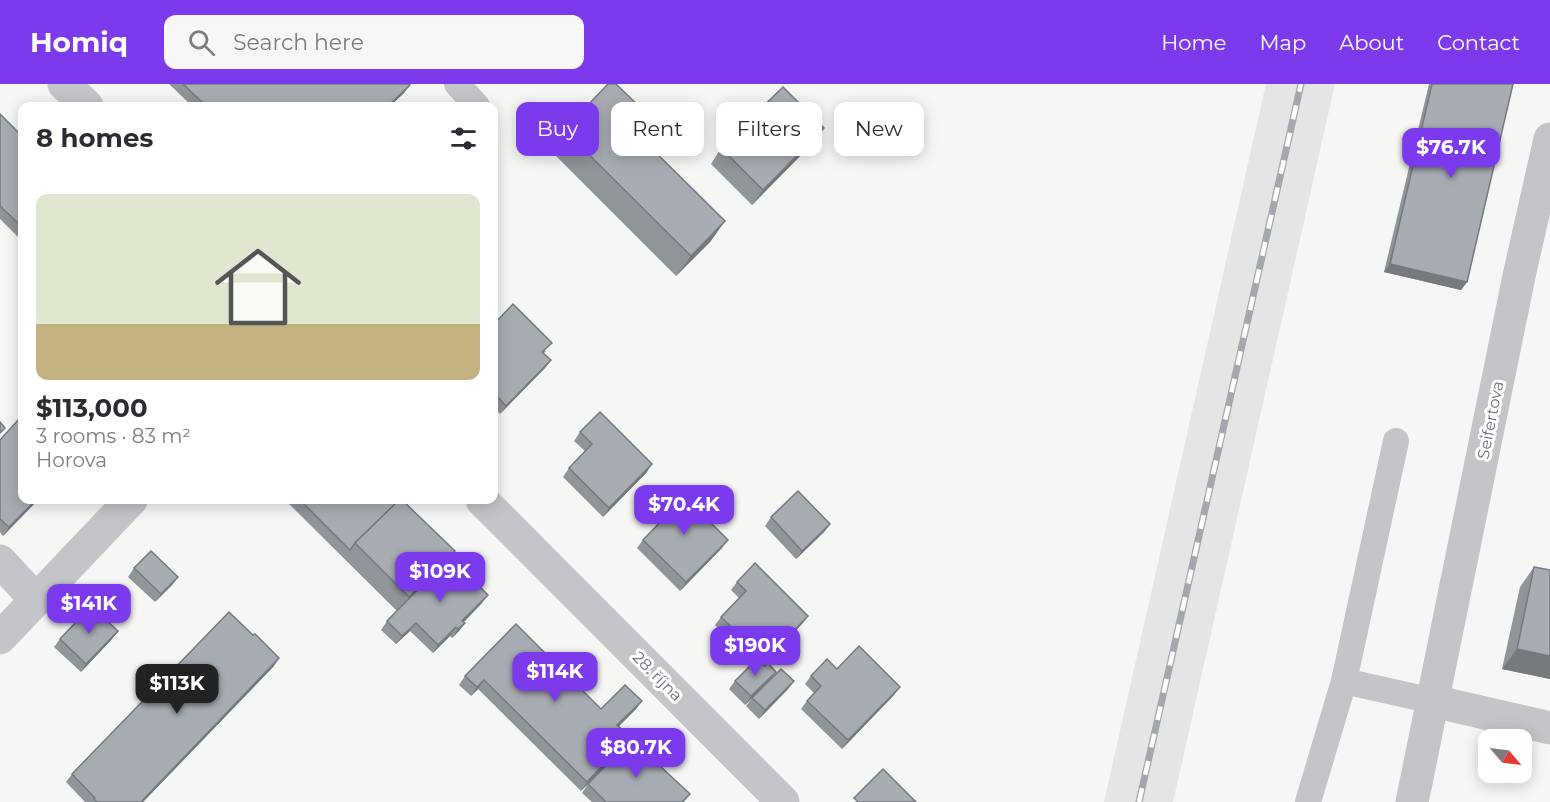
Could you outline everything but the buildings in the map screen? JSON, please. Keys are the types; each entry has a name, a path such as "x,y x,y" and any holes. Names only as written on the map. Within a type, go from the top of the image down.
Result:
{"street":[{"path":"64,84 83,102"},
{"name":"Seifertova","path":"1412,802 1516,288 1550,139"},
{"path":"0,638 127,504"},
{"name":"28. října","path":"486,504 783,802"},
{"path":"0,561 36,600"},
{"path":"1433,701 1550,728"}],"lane":[{"path":"457,84 473,102"},
{"path":"1308,802 1344,681 1396,441"},
{"path":"1344,681 1433,701"}],"shaded area":[{"path":"1266,84 1335,84 1173,802 1104,802"}],"railway":[{"path":"1139,802 1301,84"}]}
